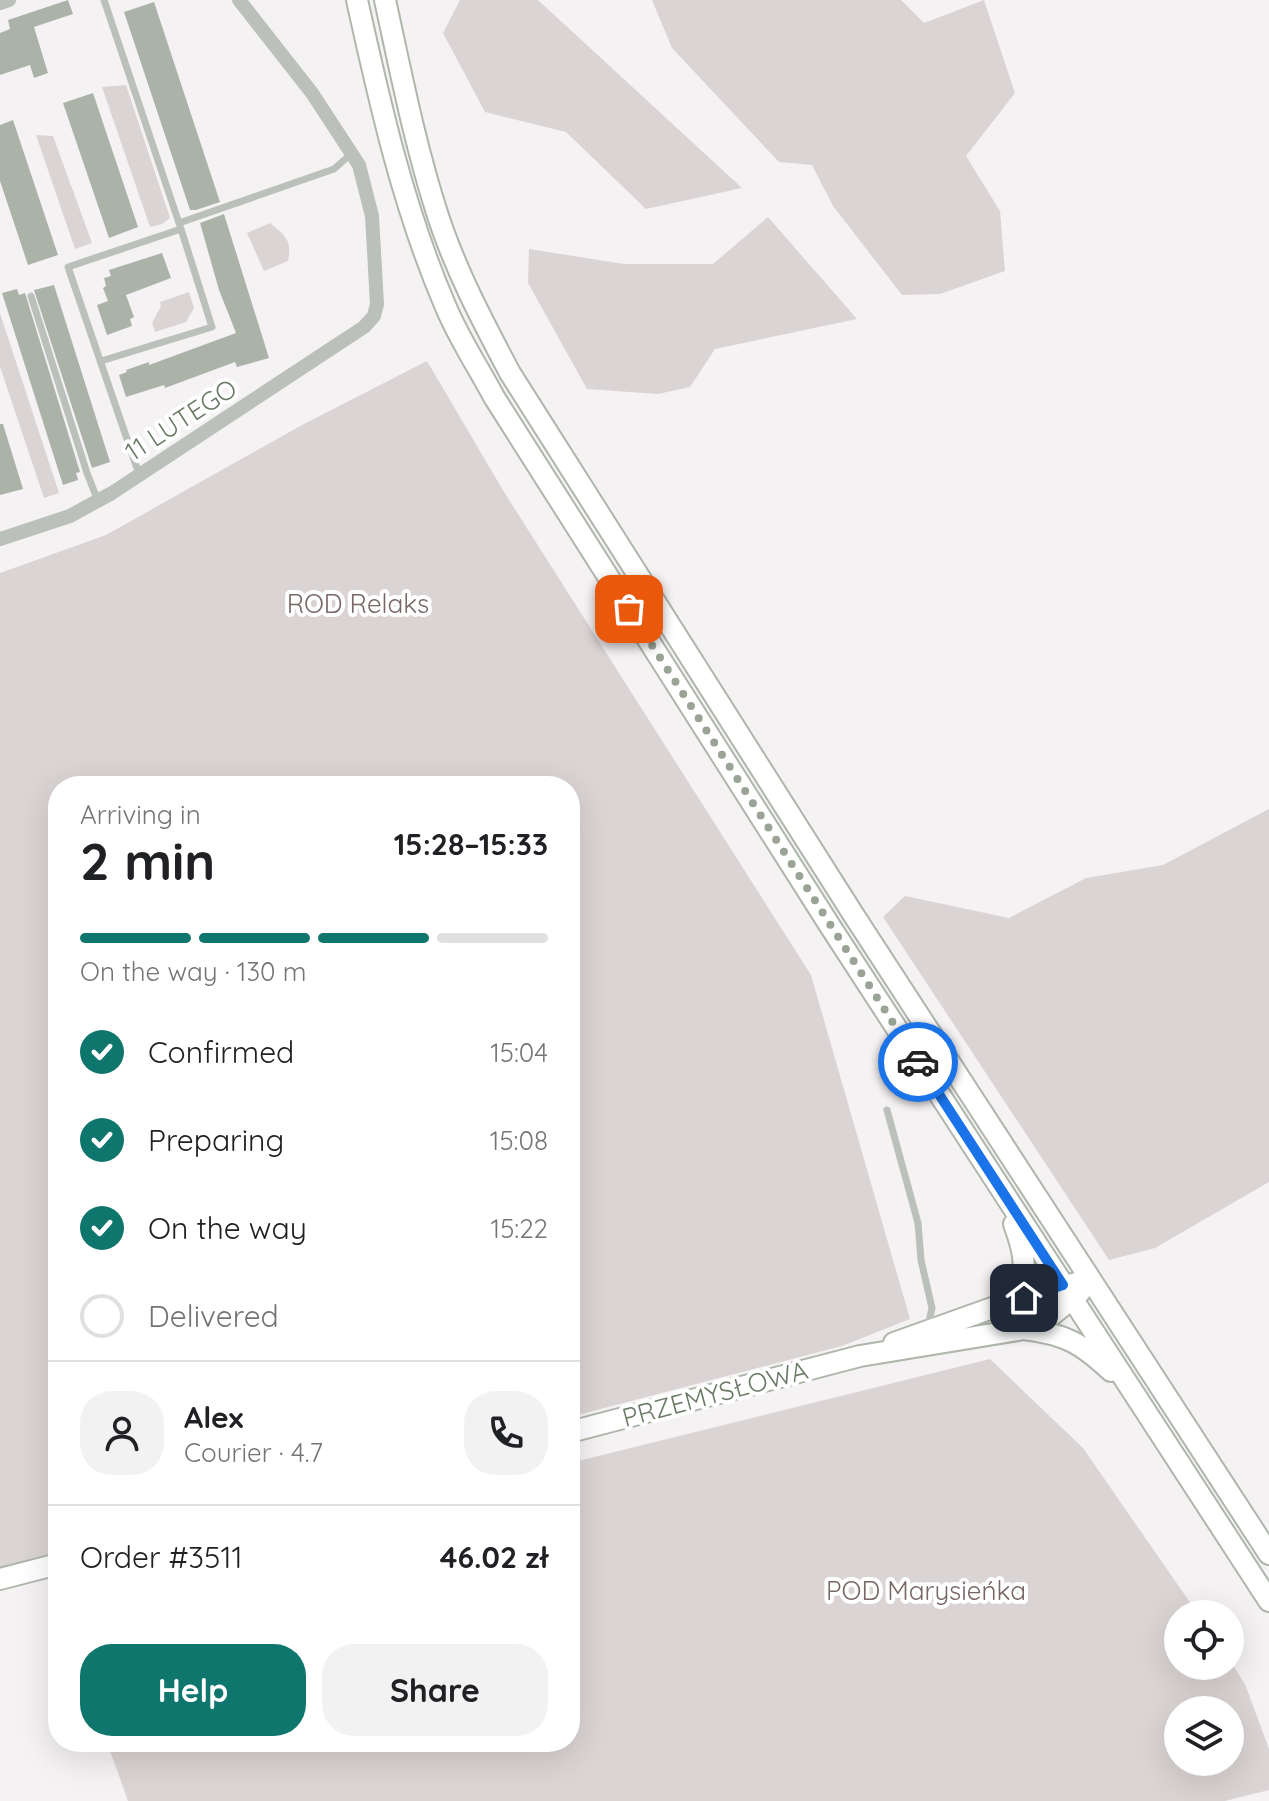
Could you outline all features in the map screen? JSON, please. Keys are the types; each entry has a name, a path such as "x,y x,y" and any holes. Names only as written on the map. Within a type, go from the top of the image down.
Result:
{"main road":[{"path":"357,0 386,134 412,216 446,307 480,372 830,926 1269,1601"},
{"path":"385,0 419,151 439,219 471,298 510,373 853,914 1269,1554"},
{"path":"1005,1195 1024,1264 1024,1276 1009,1302"},
{"name":"PRZEMYSŁOWA","path":"929,1338 1009,1302 1068,1292 1092,1282"},
{"name":"PRZEMYSŁOWA","path":"580,1429 929,1338 1024,1329 1053,1314 1068,1292"},
{"path":"1024,1329 1053,1332 1074,1340 1131,1391"},
{"path":"0,1579 48,1567"}],"street":[{"path":"0,3 9,0"},
{"path":"239,0 312,93 352,153"},
{"name":"11 LUTEGO","path":"0,539 42,527 98,501 364,327 374,316 377,298 372,216 365,182 352,153"}],"lane":[{"path":"101,361 212,327 104,0"},
{"path":"140,476 68,267 334,169 352,153"},
{"path":"31,296 98,501"},
{"path":"887,1110 918,1223 921,1260 932,1308 929,1338"}],"green space":[{"path":"460,0 538,0 742,188 646,209 566,132 485,112 443,33"},
{"path":"652,0 901,0 924,23 984,0 1015,93 966,156 1000,211 1005,271 940,294 902,295 833,206 812,165 779,162 672,48"},
{"path":"126,85 170,218 150,227 102,87"},
{"path":"36,135 53,136 92,243 75,249"},
{"path":"768,217 857,319 715,349 690,387 658,394 587,389 528,283 529,249 624,264 713,264"},
{"path":"270,223 286,239 289,254 288,261 264,271 247,233"},
{"path":"189,292 194,308 186,322 155,332 152,323 160,302"},
{"path":"0,313 59,493 44,498 0,367"},
{"name":"ROD Relaks","path":"427,361 504,492 811,975 910,1319 842,1346 580,1414 580,776 48,776 48,1555 0,1567 0,573 106,535 302,425"},
{"path":"1269,809 1269,1182 1155,1248 1109,1260 883,917 905,896 1009,918 1086,878 1163,865"},
{"name":"POD Marysieńka","path":"990,1359 1083,1448 1188,1600 1164,1600 1164,1680 1242,1680 1245,1684 1269,1749 1269,1790 1225,1801 128,1801 111,1752 580,1752 580,1461"}],"building":[{"path":"68,0 73,14 34,27 48,73 34,78 30,65 0,75 0,33 10,29 8,20"},
{"path":"154,2 220,202 196,210 190,210 124,12"},
{"path":"93,93 138,227 109,238 63,103"},
{"path":"13,120 58,255 28,265 0,181 0,125"},
{"path":"224,214 269,358 237,367 235,362 165,388 164,385 126,397 119,375 126,370 149,362 149,365 236,333 219,290 200,223"},
{"path":"162,253 171,278 126,295 134,317 130,319 132,326 107,335 97,305 108,301 103,288 106,286 104,278 111,276 109,270"},
{"path":"54,285 110,462 92,468 34,290"},
{"path":"17,289 19,295 25,293 80,472 76,473 78,480 63,485 2,293"},
{"path":"0,424 3,424 23,489 0,495"}],"way so far":[{"path":"629,609 918,1062"}],"route":[{"path":"918,1062 1063,1285 1024,1298"}]}
